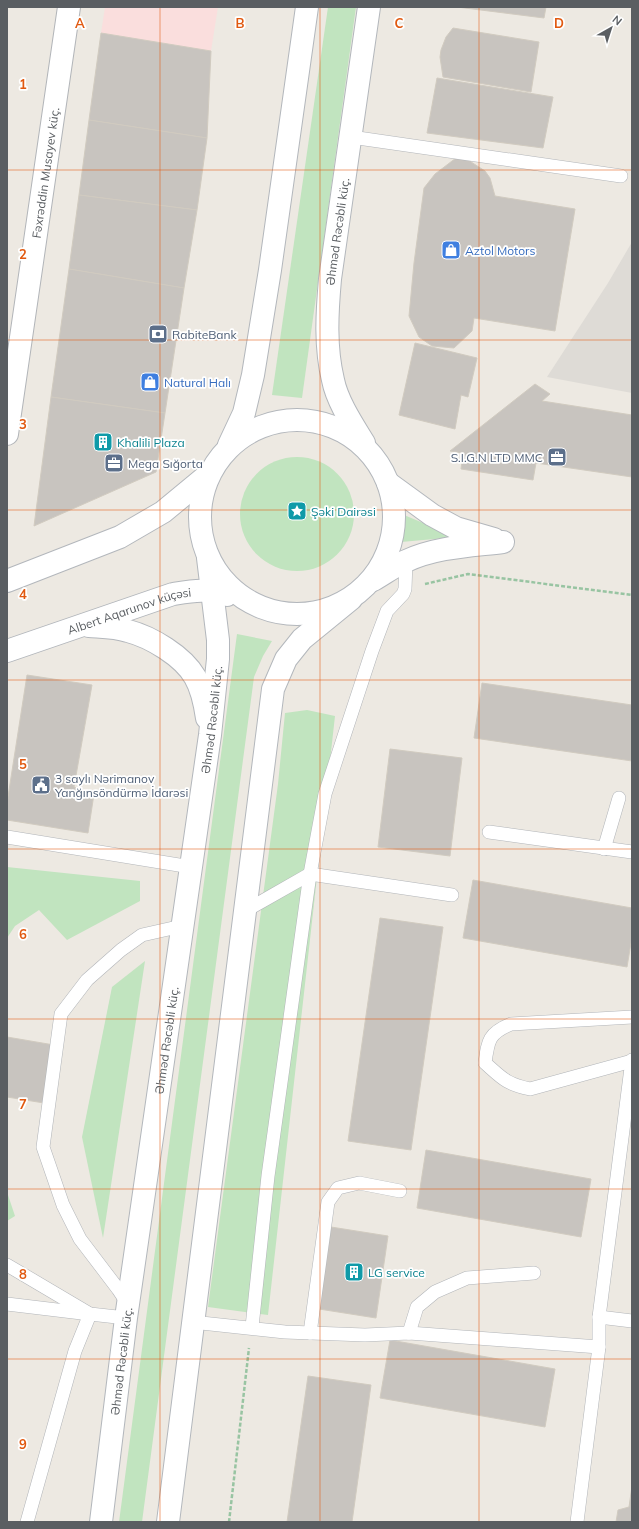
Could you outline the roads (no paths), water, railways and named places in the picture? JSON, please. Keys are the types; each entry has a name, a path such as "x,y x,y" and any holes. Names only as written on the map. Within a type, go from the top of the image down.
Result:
{"main road":[{"name":"Fəxrəddin Musayev küç.","path":"7,434 69,7"},
{"path":"7,581 120,537 163,512 209,474 228,448 244,413 253,375 270,270 307,7"},
{"name":"Əhməd Rəcəbli küç.","path":"367,450 346,413 333,381 328,347 327,309 369,7"},
{"path":"228,448 248,432 272,422 298,420 323,423 347,434 367,450 376,460 388,483 394,508 393,534 385,559 371,581"},
{"path":"209,474 200,502 200,530 208,558 219,577 234,592 252,604 277,612 302,615 328,610 351,599"},
{"path":"168,1522 192,1322 273,689 286,659 302,639 371,581 406,561 446,549 503,542 456,528 432,515 388,483"},
{"name":"Əhməd Rəcəbli küç.","path":"101,1522 127,1312 210,735 218,658 218,627 208,558"},
{"name":"Albert Aqarunov küçəsi","path":"7,651 173,594 198,590 213,591 252,604"},
{"path":"80,626 106,627 129,631 161,645 181,660 195,677 205,702 210,735"}],"lane":[{"path":"351,137 621,176"},
{"path":"252,1328 268,1176 310,874 325,794 372,651 387,611 403,594 405,588 406,561"},
{"path":"604,849 619,798"},
{"path":"489,832 632,852"},
{"path":"7,837 191,867"},
{"path":"245,911 310,874 452,895"},
{"path":"7,1304 90,1314 127,1312 118,1289 80,1239 63,1204 43,1147 61,1014 87,980 142,935 182,926"},
{"path":"577,1522 599,1347 599,1317 632,1060 530,1089 516,1086 504,1081 485,1062 487,1042 498,1029 511,1024 632,1017"},
{"path":"310,1333 328,1202 338,1188 359,1183 400,1191"},
{"path":"7,1265 90,1314"},
{"path":"409,1333 417,1307 435,1292 467,1278 534,1273"},
{"path":"27,1522 75,1351 90,1314"},
{"path":"599,1317 632,1321"},
{"path":"192,1322 285,1332 365,1335 409,1333 599,1347"}],"place":[{"name":"Aztol Motors","path":"451,250"},
{"name":"RabiteBank","path":"158,334"},
{"name":"Natural Halı","path":"150,382"},
{"name":"Khalili Plaza","path":"103,442"},
{"name":"S.I.G.N LTD MMC","path":"557,457"},
{"name":"Mega Sığorta","path":"114,463"},
{"name":"Şəki Dairəsi","path":"297,511"},
{"name":"3 saylı Nərimanov Yanğınsöndürmə İdarəsi","path":"41,785"},
{"name":"LG service","path":"354,1272"}]}
